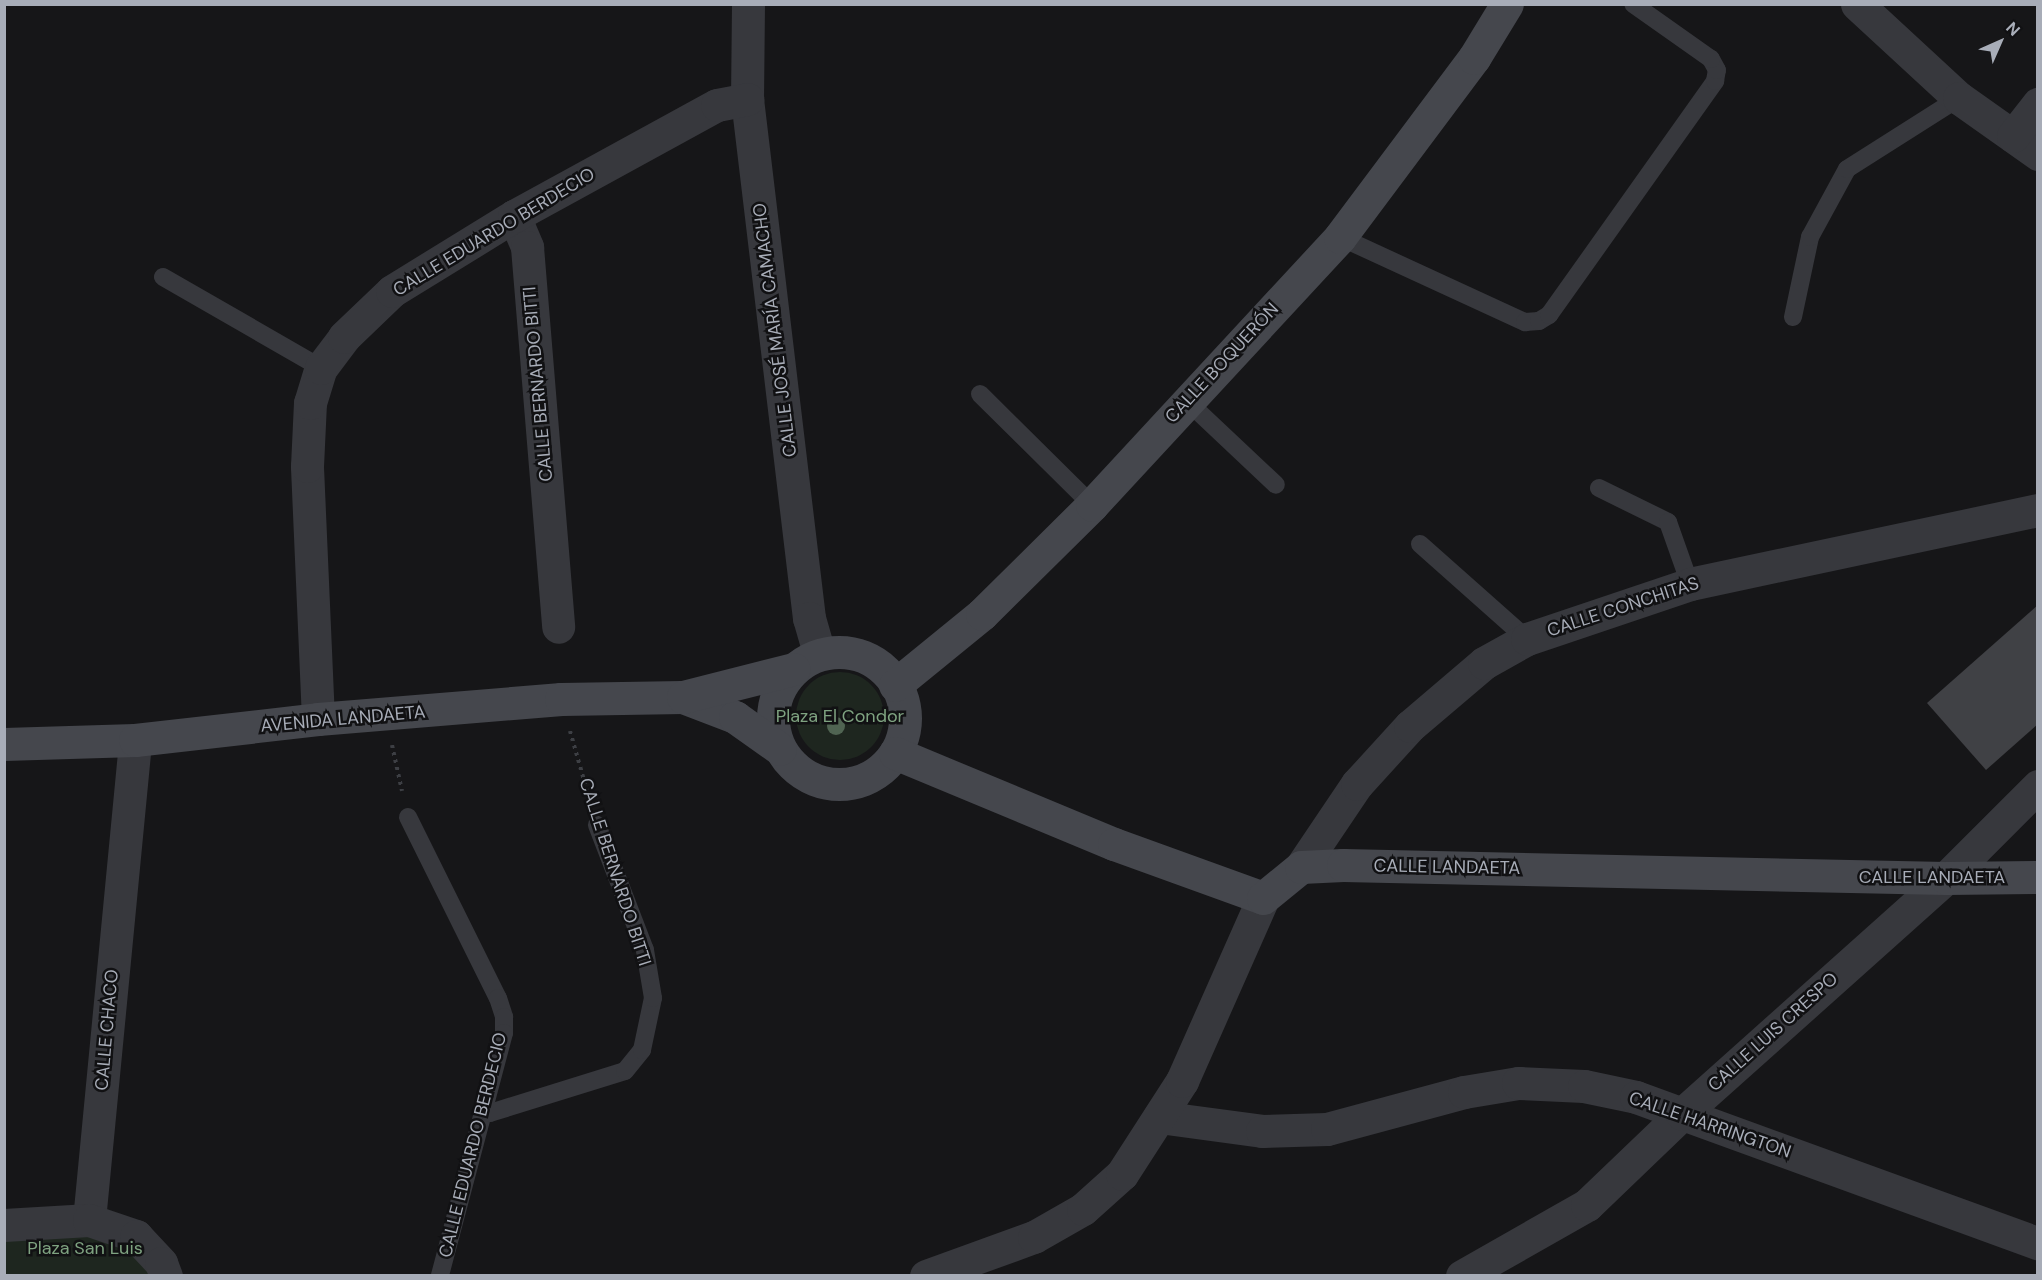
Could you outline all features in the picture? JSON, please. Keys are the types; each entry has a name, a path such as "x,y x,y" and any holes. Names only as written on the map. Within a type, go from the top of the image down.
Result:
{"main road":[{"name":"CALLE BOQUERÓN","path":"896,685 982,614 1092,505 1340,237 1474,58 1507,4"},
{"path":"842,652 863,656 882,668 896,685 904,707 904,731 895,753 876,773 851,784 823,782 798,771 780,749 772,721 777,692 807,661 842,652"},
{"name":"AVENIDA LANDAETA","path":"4,744 135,740 318,719 561,699 683,697 807,661"},
{"name":"AVENIDA LANDAETA","path":"683,697 735,717 780,749"},
{"path":"895,753 1114,844 1263,898 1301,867"},
{"name":"CALLE LANDAETA","path":"1301,867 1946,878 2037,877"}],"street":[{"name":"CALLE JOSÉ MARÍA CAMACHO","path":"748,4 747,99 809,618 807,661"},
{"path":"1857,4 1959,98 2025,145 2037,104"},
{"name":"CALLE EDUARDO BERDECIO","path":"318,719 307,466 310,403 321,368 344,337 392,291 514,216 717,105 747,99"},
{"name":"CALLE BERNARDO BITTI","path":"514,216 527,248 558,627"},
{"name":"CALLE CONCHITAS","path":"1301,867 1357,784 1410,726 1484,663 1527,639 1690,584 2037,510"},
{"name":"CALLE CHACO","path":"89,1220 135,740"},
{"name":"CALLE LUIS CRESPO","path":"1462,1275 1587,1205 1682,1114 1946,878 2037,786"},
{"path":"926,1275 1034,1237 1083,1209 1122,1174 1182,1081 1263,898"},
{"name":"CALLE HARRINGTON","path":"1159,1117 1262,1131 1327,1129 1464,1092 1518,1083 1584,1086 1636,1097 2037,1244"},
{"path":"4,1225 89,1220 136,1236 161,1263 166,1275"}],"lane":[{"path":"1340,237 1525,322 1539,321 1549,315 1715,81 1717,70 1711,59 1633,4"},
{"path":"1793,317 1810,237 1848,169 1959,98"},
{"path":"163,277 321,368"},
{"path":"980,394 1092,505"},
{"path":"1187,400 1276,485"},
{"path":"1599,488 1668,522 1690,584"},
{"path":"1420,544 1527,639"},
{"name":"CALLE EDUARDO BERDECIO","path":"408,817 498,998 504,1017 504,1033 440,1275"},
{"name":"CALLE BERNARDO BITTI","path":"482,1112 490,1113 625,1071 642,1050 653,998 645,950 597,825"}],"path":[{"name":"CALLE BERNARDO BITTI","path":"561,699 597,825"},
{"path":"386,715 408,817"}],"green space":[{"name":"Plaza El Condor","path":"840,672 857,676 871,685 880,699 884,716 880,733 871,747 857,756 840,760 823,756 809,747 800,733 796,716 800,699 809,685 823,676"},
{"name":"Plaza San Luis","path":"89,1220 166,1275 5,1275 4,1225"}],"building":[{"path":"2038,605 2038,724 1986,770 1927,703"}]}
